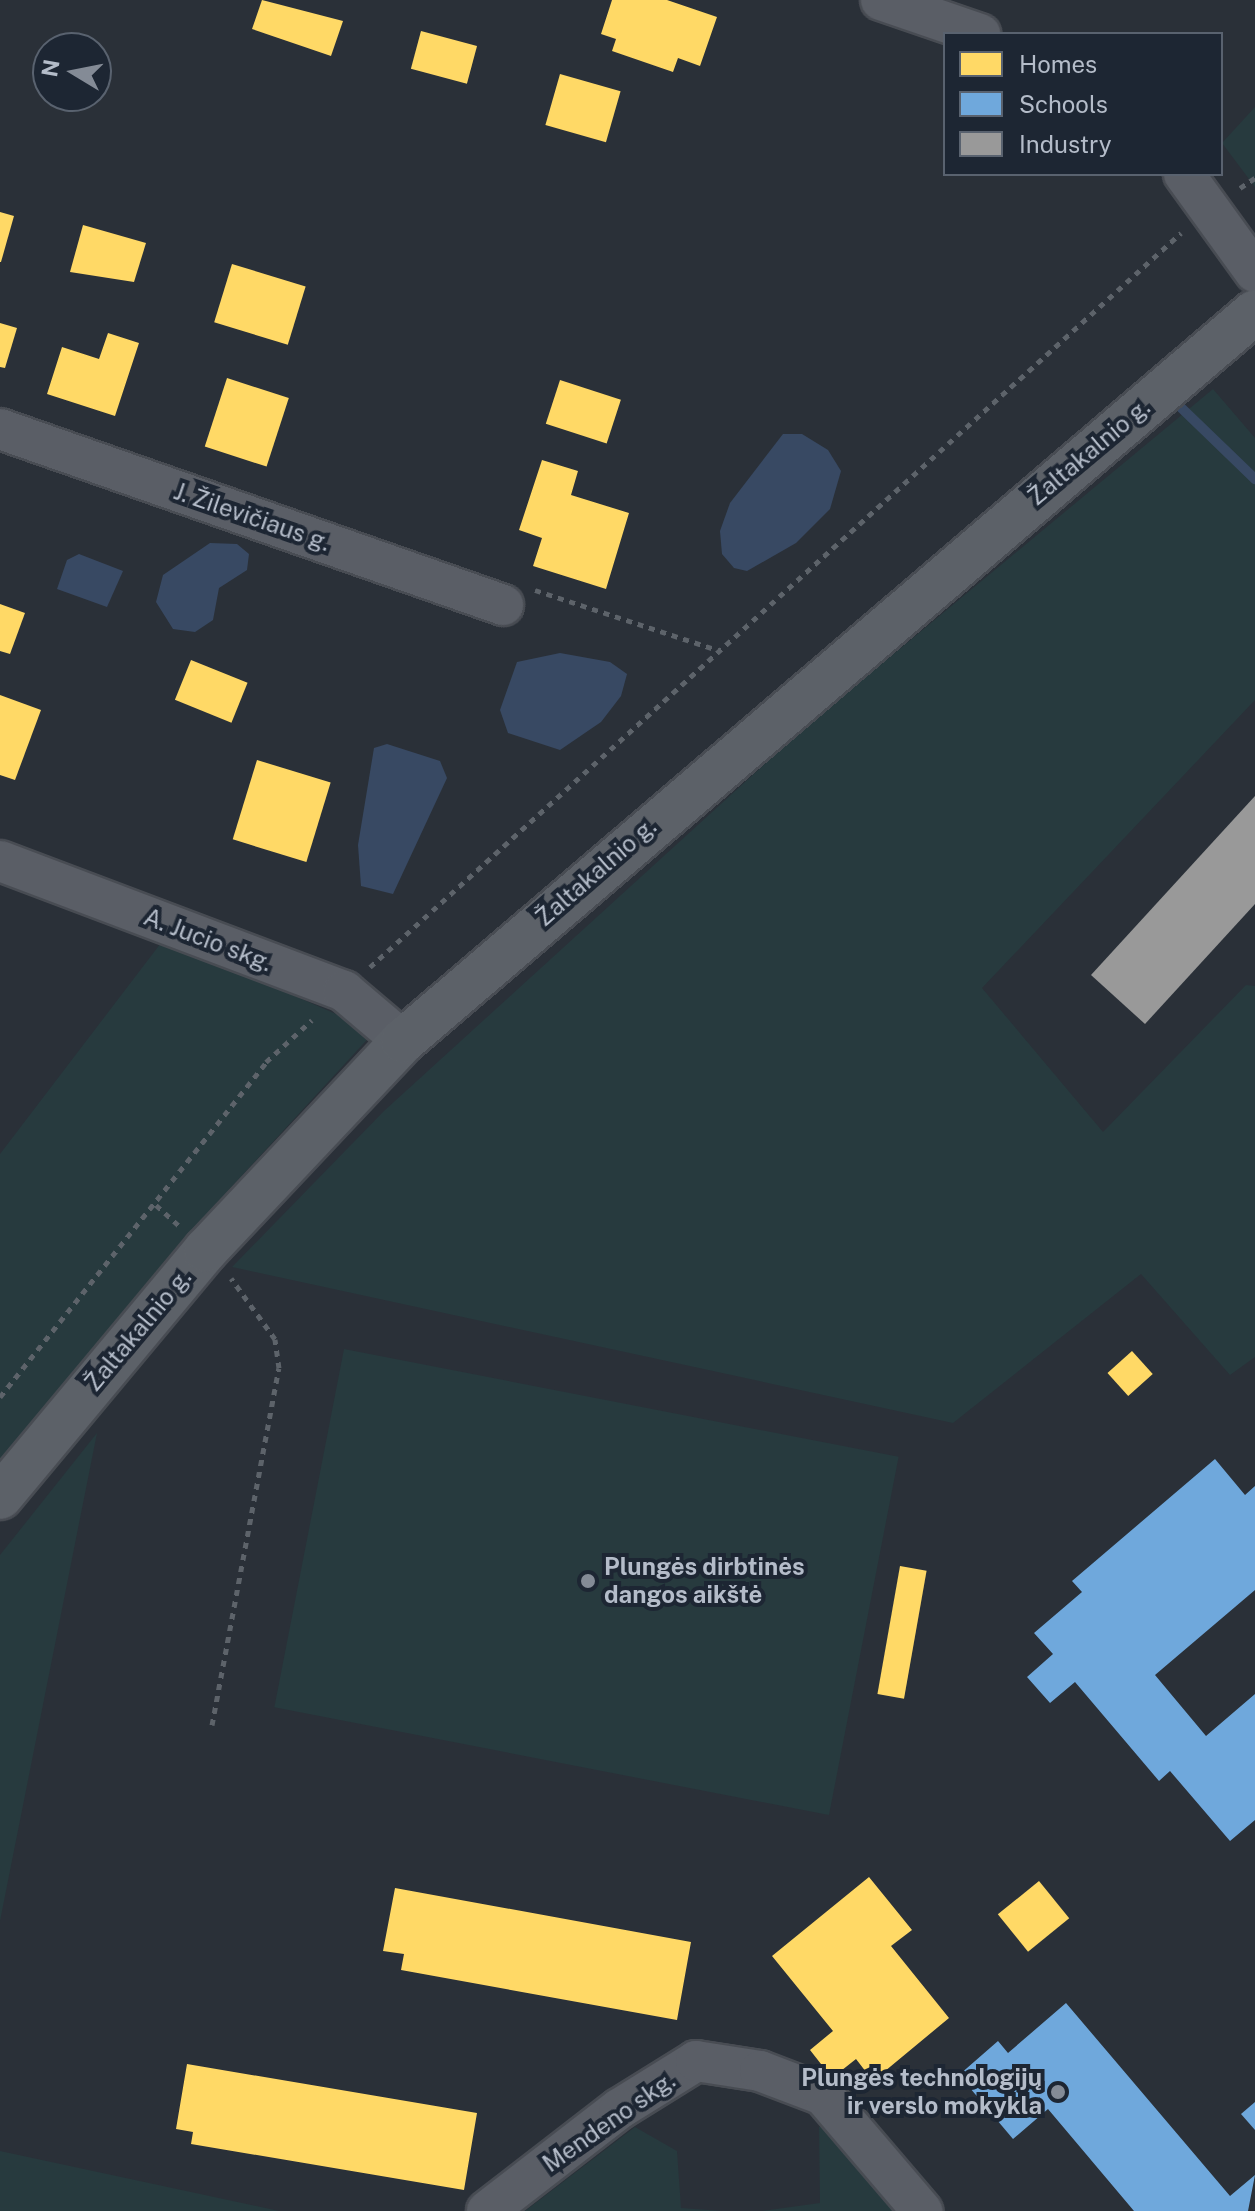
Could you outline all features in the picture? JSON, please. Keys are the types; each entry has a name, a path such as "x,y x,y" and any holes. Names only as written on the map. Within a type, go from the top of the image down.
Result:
{"main road":[{"name":"Žaltakalnio g.","path":"0,1497 206,1250 403,1041 1255,312"}],"street":[{"path":"881,0 974,32"},
{"path":"1185,176 1206,213 1255,272"},
{"name":"J. Žilevičiaus g.","path":"0,429 516,596"},
{"name":"A. Jucio skg.","path":"0,861 344,991 403,1041"},
{"name":"Mendeno skg.","path":"487,2211 619,2109 696,2061 791,2079 823,2095 922,2211"}],"path":[{"path":"0,1397 156,1205 266,1062 1206,213 1255,178"},
{"path":"516,596 720,651"},
{"path":"156,1205 206,1250 275,1339 279,1368 212,1725"}],"green space":[{"path":"1255,107 1255,187 1223,144"},
{"path":"1213,389 1255,438 1255,700 982,988 1103,1132 1246,985 1255,986 1255,1357 1230,1375 1141,1274 953,1423 232,1267 384,1111 802,730"},
{"path":"164,939 375,1031 178,1245 0,1460 0,1154"},
{"name":"Plungės dirbtinės dangos aikštė","path":"344,1349 899,1457 829,1815 274,1707"},
{"path":"97,1433 0,1921 0,1555"},
{"path":"635,2127 677,2151 681,2208 723,2211 525,2211"},
{"path":"819,2127 835,2127 905,2211 762,2211 820,2203"},
{"path":"0,2151 279,2211 0,2211"}],"water":[{"path":"783,434 802,434 828,450 841,471 830,509 796,543 747,571 734,568 722,554 720,531 730,503"},
{"path":"210,543 237,544 249,554 247,570 219,588 213,620 195,632 173,629 156,602 163,575"},
{"path":"79,554 123,571 107,607 57,589 67,560"},
{"path":"560,653 610,662 627,674 621,696 601,722 560,750 508,733 500,710 517,662"},
{"path":"387,744 440,761 447,778 393,894 361,886 358,845 374,748"}],"building: Homes":[{"path":"262,0 343,21 331,56 252,29"},
{"path":"612,0 667,0 717,17 700,66 678,58 673,72 612,51 616,39 601,34"},
{"path":"421,31 477,46 467,84 411,69"},
{"path":"560,74 621,91 606,142 545,125"},
{"path":"0,212 14,216 1,262 0,262"},
{"path":"83,225 146,243 134,282 70,272"},
{"path":"232,264 306,287 288,345 214,322"},
{"path":"0,323 17,328 5,368 0,367"},
{"path":"108,333 139,343 115,416 47,394 62,347 99,359"},
{"path":"227,378 289,398 267,467 205,446"},
{"path":"560,380 621,400 607,444 546,424"},
{"path":"542,460 578,471 571,495 629,513 606,589 533,566 542,538 519,530"},
{"path":"0,604 25,613 10,654 0,651"},
{"path":"191,660 248,683 231,723 175,700"},
{"path":"0,695 41,710 15,780 0,775"},
{"path":"257,760 331,783 306,862 233,839"},
{"path":"1132,1351 1153,1374 1128,1396 1107,1373"},
{"path":"900,1566 927,1571 904,1699 877,1694"},
{"path":"869,1877 912,1930 891,1946 949,2018 873,2081 856,2059 832,2078 810,2050 833,2031 772,1956"},
{"path":"1039,1881 1069,1918 1028,1952 998,1914"},
{"path":"395,1888 691,1942 677,2020 401,1970 404,1954 383,1951"},
{"path":"187,2064 477,2113 464,2190 191,2144 193,2132 176,2129"}],"building: Schools":[{"path":"1215,1459 1245,1495 1255,1486 1255,1590 1155,1675 1206,1736 1255,1694 1255,1820 1230,1841 1170,1771 1159,1781 1075,1682 1050,1703 1027,1677 1053,1654 1034,1633 1082,1592 1072,1581"},
{"name":"Plungės technologijų ir verslo mokykla","path":"1066,2003 1230,2196 1255,2175 1248,2211 1134,2211 1048,2109 1013,2139 959,2075 998,2041 1008,2053"},
{"path":"1255,2102 1255,2130 1241,2114"}],"building: Industry":[{"path":"1255,796 1255,904 1145,1024 1091,975"}],"waterway":[{"path":"1169,396 1255,479"}],"place":[{"name":"Plungės dirbtinės dangos aikštė","path":"588,1581"},
{"name":"Plungės technologijų ir verslo mokykla","path":"1058,2092"}]}
